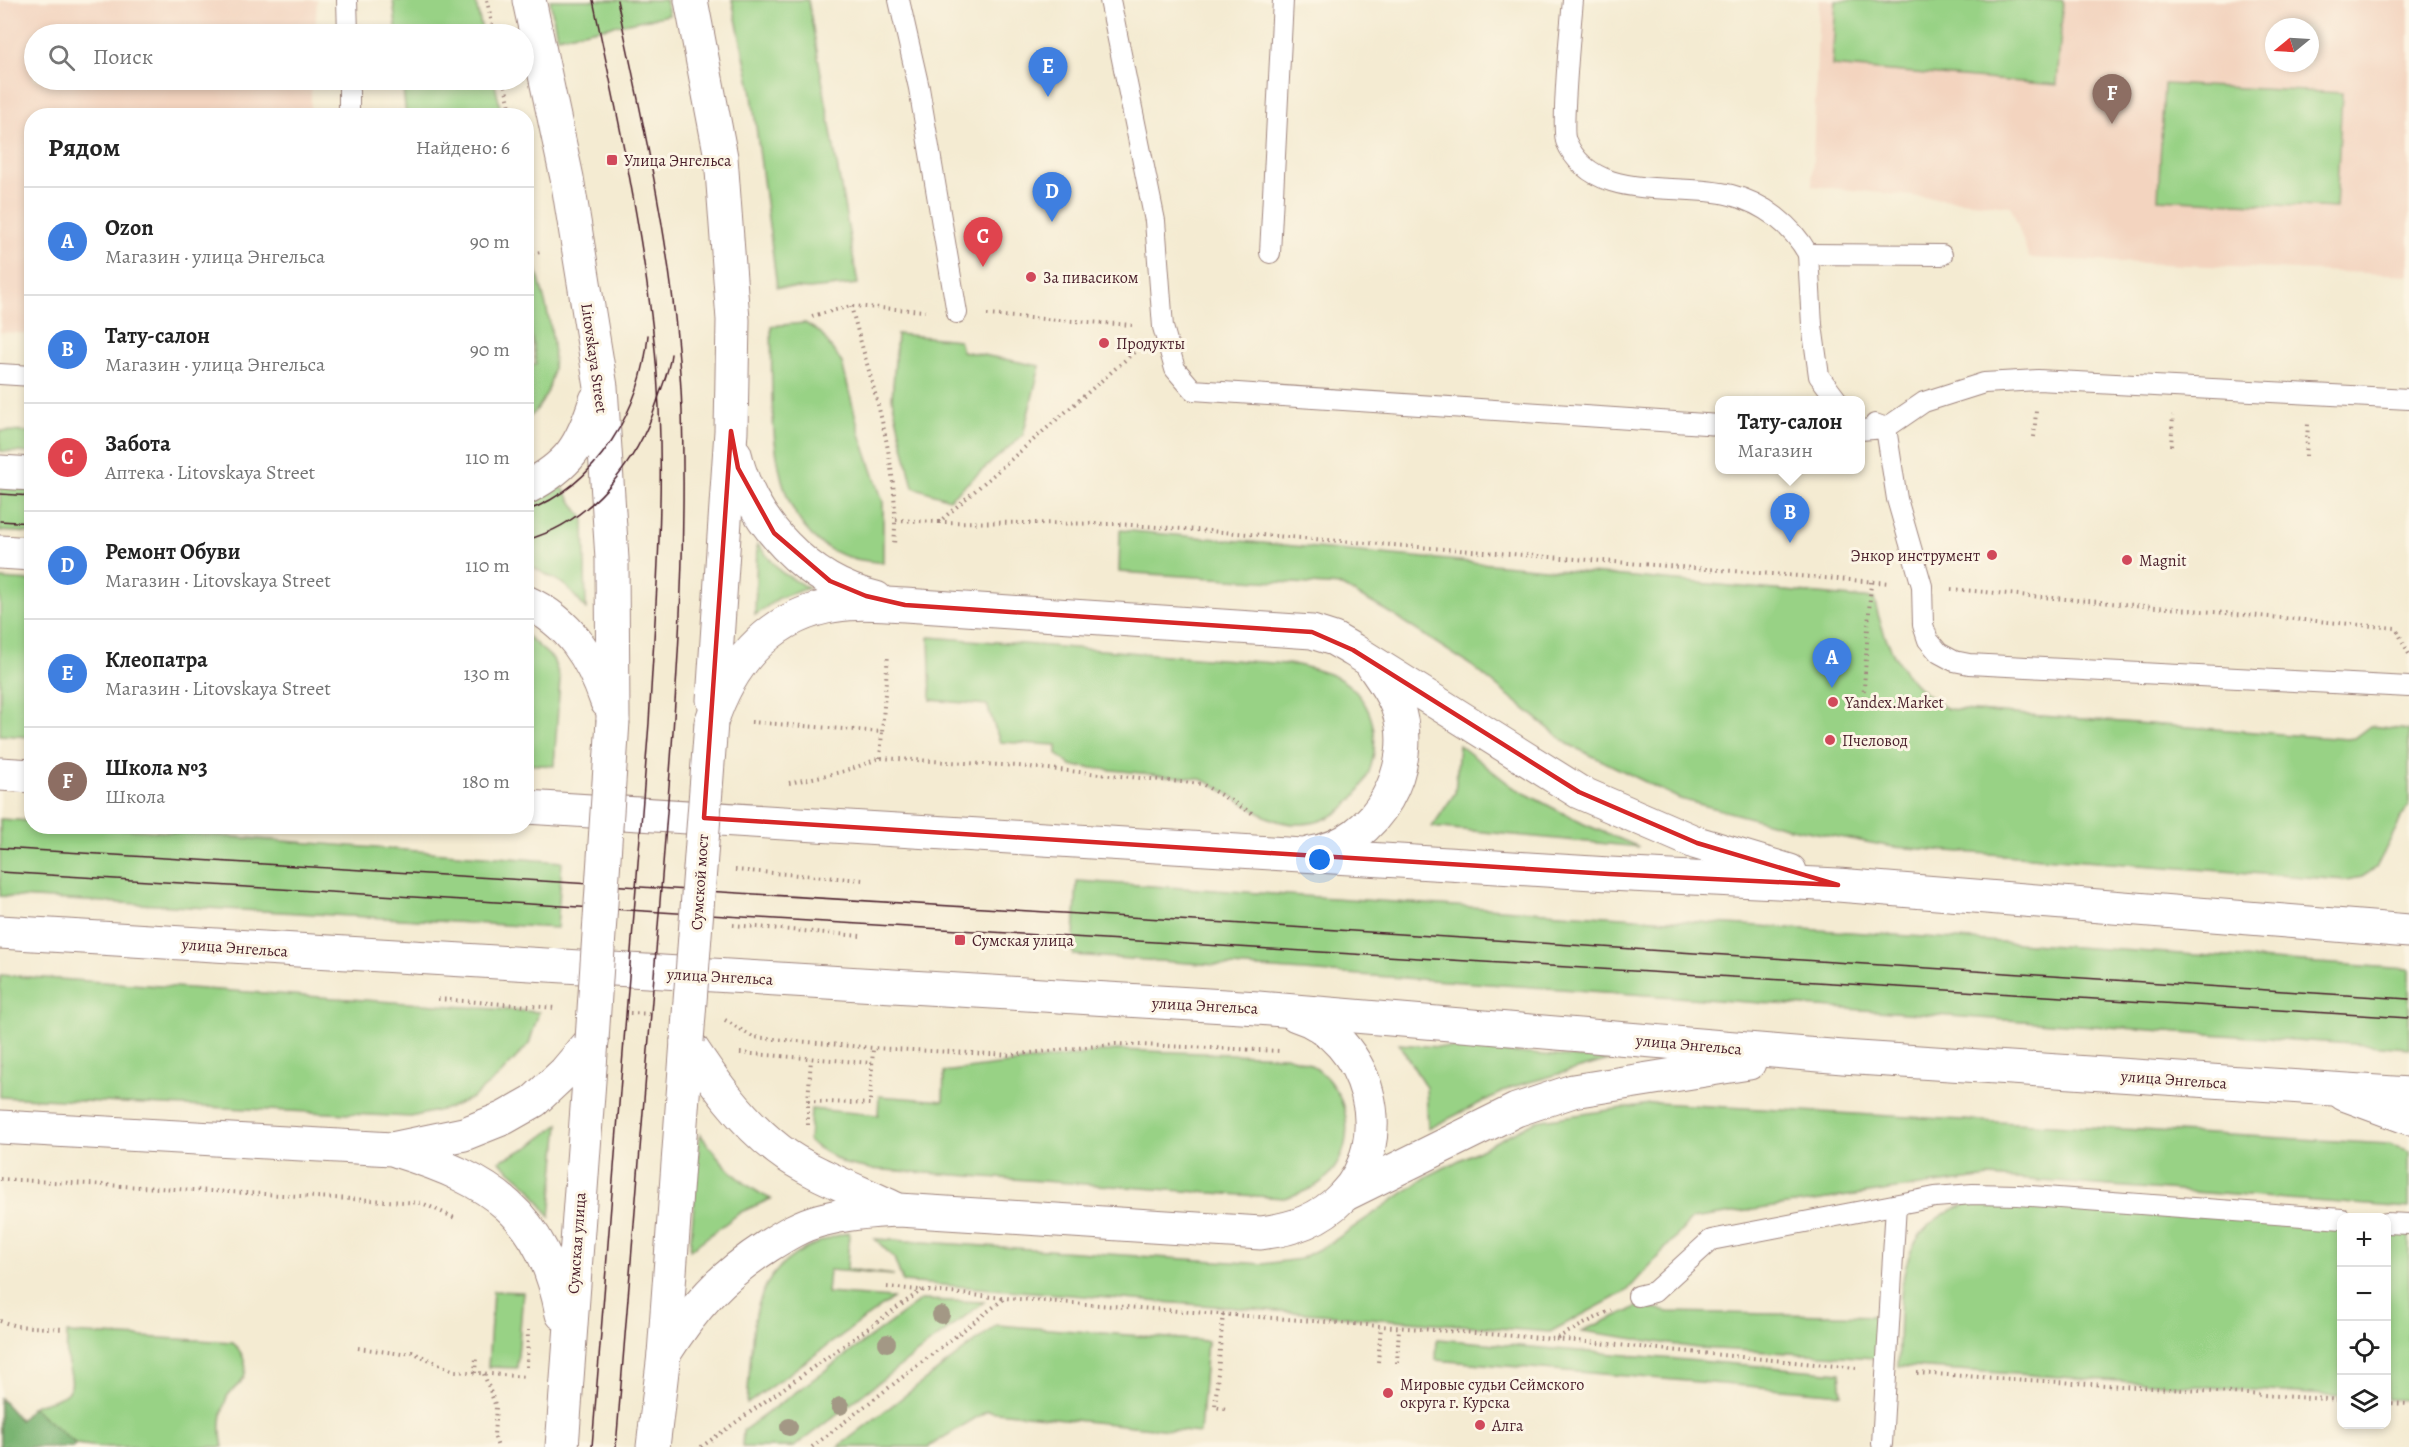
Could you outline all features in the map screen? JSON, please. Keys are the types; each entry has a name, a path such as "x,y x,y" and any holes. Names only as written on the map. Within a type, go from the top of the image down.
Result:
{"main road":[{"name":"Litovskaya Street","path":"529,0 567,178 601,387 612,559 613,721"},
{"path":"691,0 721,157 733,320 731,431 711,723"},
{"path":"534,484 552,474 583,439 601,387"},
{"path":"731,431 738,468 753,502 774,533 800,560 830,581 857,592 905,605"},
{"path":"0,472 24,474"},
{"path":"0,552 24,554"},
{"path":"711,723 720,695 734,670 752,648 774,630 799,615 826,607 855,603 905,605 1312,632 1334,639 1353,650 1579,792 1697,843 1838,885"},
{"path":"0,1127 392,1149 446,1139 504,1118 534,1101 565,1072 592,1040 613,721 597,674 577,639 545,610 534,605"},
{"path":"1292,855 1315,853 1338,845 1358,833 1375,817 1389,797 1398,776 1402,753 1397,706 1373,666 1353,650"},
{"name":"Сумской мост","path":"687,1041 711,723"},
{"path":"0,774 24,776"},
{"path":"534,808 1292,855 1838,885 2409,931"},
{"name":"улица Энгельса","path":"0,932 1281,1010 1843,1057 2409,1094"},
{"path":"664,1354 694,1308 734,1269 791,1231 820,1220 858,1212 899,1210 1261,1233 1284,1230 1307,1223 1344,1195 1358,1175 1367,1154 1371,1130 1371,1107 1366,1086 1356,1063 1342,1044 1323,1028 1304,1017 1281,1010"},
{"name":"Сумская улица","path":"562,1447 592,1040"},
{"path":"687,1041 719,1090 742,1118 780,1152 899,1210"},
{"path":"653,1447 664,1354 687,1041"},
{"path":"1344,1195 1516,1110 1573,1091 1731,1065 1843,1057"},
{"path":"2334,1090 2409,1118"},
{"path":"392,1149 438,1163 494,1192 522,1218 540,1244 557,1289 568,1345"}],"lane":[{"path":"347,0 348,24"},
{"path":"899,0 919,88 957,313"},
{"path":"1110,0 1155,221 1162,327 1175,369 1184,383 1193,390 1715,425"},
{"path":"1270,253 1283,0"},
{"path":"1572,0 1565,140 1587,170 1623,185 1730,194 1763,207 1798,236 1808,254 1812,325 1819,376 1834,396"},
{"path":"349,90 350,108"},
{"path":"1808,254 1942,255"},
{"path":"0,375 24,376"},
{"path":"1865,430 1886,428 1924,402 1984,382 2038,380 2409,399"},
{"path":"1865,420 1886,428"},
{"path":"1886,428 1897,499 1922,586 1923,625 1928,640 1939,653 1953,661 1969,664 2409,687"},
{"path":"1638,1296 1653,1292 1711,1240 1896,1205 1964,1195 2018,1195 2337,1219"},
{"path":"1882,1444 1896,1205"},
{"path":"2391,1223 2409,1224"}],"path":[{"path":"487,0 492,24"},
{"path":"506,90 510,108"},
{"path":"534,253 541,252"},
{"path":"851,306 888,448 896,520 894,544"},
{"path":"939,522 1162,327"},
{"path":"2034,437 2037,404"},
{"path":"2171,446 2174,409"},
{"path":"2306,456 2308,420"},
{"path":"896,520 1118,524 1922,586 2396,628 2409,654"},
{"path":"1863,703 1871,582"},
{"path":"888,654 880,758 1018,766 1202,784 1260,818"},
{"path":"745,721 882,732"},
{"path":"733,870 863,880"},
{"path":"728,925 861,936"},
{"path":"431,999 562,1008"},
{"path":"622,1012 658,1015"},
{"path":"718,1019 730,1020 753,1037 873,1048 1011,1055 1116,1044 1284,1051"},
{"path":"808,1101 870,1104 873,1048"},
{"path":"730,1053 872,1062"},
{"path":"808,1125 811,1059"},
{"path":"0,1179 422,1203 466,1222"},
{"path":"887,1287 1005,1298 1555,1339 1887,1371 2337,1400"},
{"path":"701,1447 922,1290"},
{"path":"1555,1339 1638,1296"},
{"path":"812,1447 1005,1298"},
{"path":"1222,1314 1215,1407 1227,1409"},
{"path":"527,1386 528,1318"},
{"path":"0,1321 16,1326 63,1329"},
{"path":"1378,1362 1381,1326"},
{"path":"1397,1363 1400,1327"},
{"path":"358,1348 402,1354 412,1353 454,1371 527,1377"},
{"path":"475,1373 476,1357"},
{"path":"484,1374 495,1407 494,1436 498,1447"},
{"path":"2391,1403 2409,1404"}],"highlighted area":[{"path":"731,431 738,468 774,533 830,581 866,596 905,605 1312,632 1353,650 1579,792 1697,843 1838,885 1609,874 704,818"}],"shaded area":[{"path":"0,0 317,0 316,24 24,24 24,90 311,90 310,108 24,108 24,334 0,332"},
{"path":"1819,0 2409,0 2409,275 2029,258 2011,206 1812,186"}],"green space":[{"path":"393,0 475,0 481,24 396,24"},
{"path":"550,0 666,0 669,15 557,37"},
{"path":"732,0 808,0 858,284 809,289 777,287 751,88"},
{"path":"1836,0 2063,0 2057,85 1832,66"},
{"path":"2164,84 2342,93 2336,208 2158,199"},
{"path":"403,90 496,90 500,108 405,108"},
{"path":"534,259 550,322 553,364 550,384 542,403 534,412 534,364 536,364"},
{"path":"805,323 821,333 842,363 860,434 883,502 883,563 852,558 822,544 801,522 786,494 773,425 771,326"},
{"path":"897,334 959,340 962,351 1040,366 1023,435 949,499 913,487 892,399"},
{"path":"0,431 24,432 24,453 0,451"},
{"path":"0,487 24,489 24,533 0,531"},
{"path":"562,487 584,520 586,609 564,584 534,568 534,502"},
{"path":"1120,530 1874,599 1884,633 1899,663 1919,688 1948,709 2347,739 2354,738 2370,726 2409,730 2409,803 2376,868 2362,877 2346,880 1893,847 1785,827 1680,799 1568,744 1472,666 1390,613 1342,586 1119,572"},
{"path":"757,544 781,572 808,588 779,598 755,615"},
{"path":"0,579 24,581 24,737 0,735"},
{"path":"929,637 1298,665 1320,671 1346,683 1366,707 1373,728 1374,751 1369,772 1358,792 1343,809 1323,820 1300,824 1273,820 1199,779 1071,766 1057,754 1057,745 1000,742 987,705 931,700"},
{"path":"534,642 553,659 560,679 554,766 534,765"},
{"path":"1459,745 1513,787 1584,824 1639,847 1432,827 1455,793"},
{"path":"0,819 24,821 24,834 192,834 562,862 557,928 0,896"},
{"path":"1077,881 2409,969 2409,1048 1073,955"},
{"path":"0,975 539,1012 529,1044 499,1076 472,1098 449,1108 411,1117 0,1097"},
{"path":"1399,1044 1609,1060 1512,1087 1428,1129 1426,1087"},
{"path":"1116,1050 1285,1056 1308,1063 1324,1075 1334,1087 1346,1116 1347,1131 1339,1161 1329,1175 1314,1187 1284,1198 870,1169 845,1164 809,1142 811,1109 878,1115 879,1096 943,1101 944,1072"},
{"path":"1656,1103 2389,1144 2409,1151 2409,1208 1989,1177 1896,1189 1692,1219 1627,1291 1550,1332 903,1282 894,1258 875,1239 1263,1264 1300,1259 1332,1242 1428,1176 1536,1121"},
{"path":"559,1124 550,1217 529,1187 499,1161 529,1147"},
{"path":"700,1134 731,1171 749,1186 771,1199 741,1212 690,1250"},
{"path":"1979,1201 2337,1225 2337,1396 1898,1366 1902,1287 1907,1263 1915,1242 1929,1225 1950,1211"},
{"path":"2391,1227 2409,1229 2409,1400 2391,1399"},
{"path":"849,1232 847,1269 894,1275 829,1270 827,1293 893,1298 747,1404 755,1317 762,1294 773,1275 790,1258 815,1244"},
{"path":"493,1291 523,1292 517,1368 488,1367"},
{"path":"921,1300 984,1302 794,1447 742,1447 743,1431"},
{"path":"1639,1306 1669,1312 1881,1316 1877,1358 1697,1348 1582,1331"},
{"path":"997,1325 1207,1341 1200,1433 987,1411 928,1447 838,1447"},
{"path":"67,1333 233,1342 243,1357 246,1367 244,1378 228,1395 225,1403 221,1422 223,1447 100,1447 76,1444 32,1407 65,1395 71,1386 72,1380 67,1358"},
{"path":"1437,1339 1840,1373 1842,1394 1436,1360"},
{"path":"0,1398 20,1420 32,1407 76,1444 72,1447 0,1447"}],"tram line":[{"path":"592,1447 649,723 660,489 655,350 644,261 629,174 593,0"},
{"path":"616,1447 672,751 683,524 682,411 674,307 659,204 617,0"},
{"path":"534,507 551,499 574,483 594,464 611,441 636,390 644,362 648,335"},
{"path":"534,537 571,520 591,505 624,468 649,424 667,373 671,354"},
{"path":"0,494 24,496"},
{"path":"0,521 24,522"},
{"path":"0,848 1244,924 2409,999"},
{"path":"0,872 2409,1018"}],"place":[{"name":"Клеопатра","path":"1048,97"},
{"name":"Школа №3","path":"2112,124"},
{"name":"Улица Энгельса","path":"612,160"},
{"name":"Ремонт Обуви","path":"1052,222"},
{"name":"Забота","path":"983,267"},
{"name":"За пивасиком","path":"1031,277"},
{"name":"Продукты","path":"1104,343"},
{"name":"Тату-салон","path":"1790,543"},
{"name":"Энкор инструмент","path":"1992,555"},
{"name":"Magnit","path":"2127,560"},
{"name":"Ozon","path":"1832,688"},
{"name":"Yandex.Market","path":"1833,702"},
{"name":"Пчеловод","path":"1830,740"},
{"name":"Сумская улица","path":"960,940"},
{"name":"Мировые судьи Сеймского округа г. Курска","path":"1388,1393"},
{"name":"Алга","path":"1480,1425"}]}
